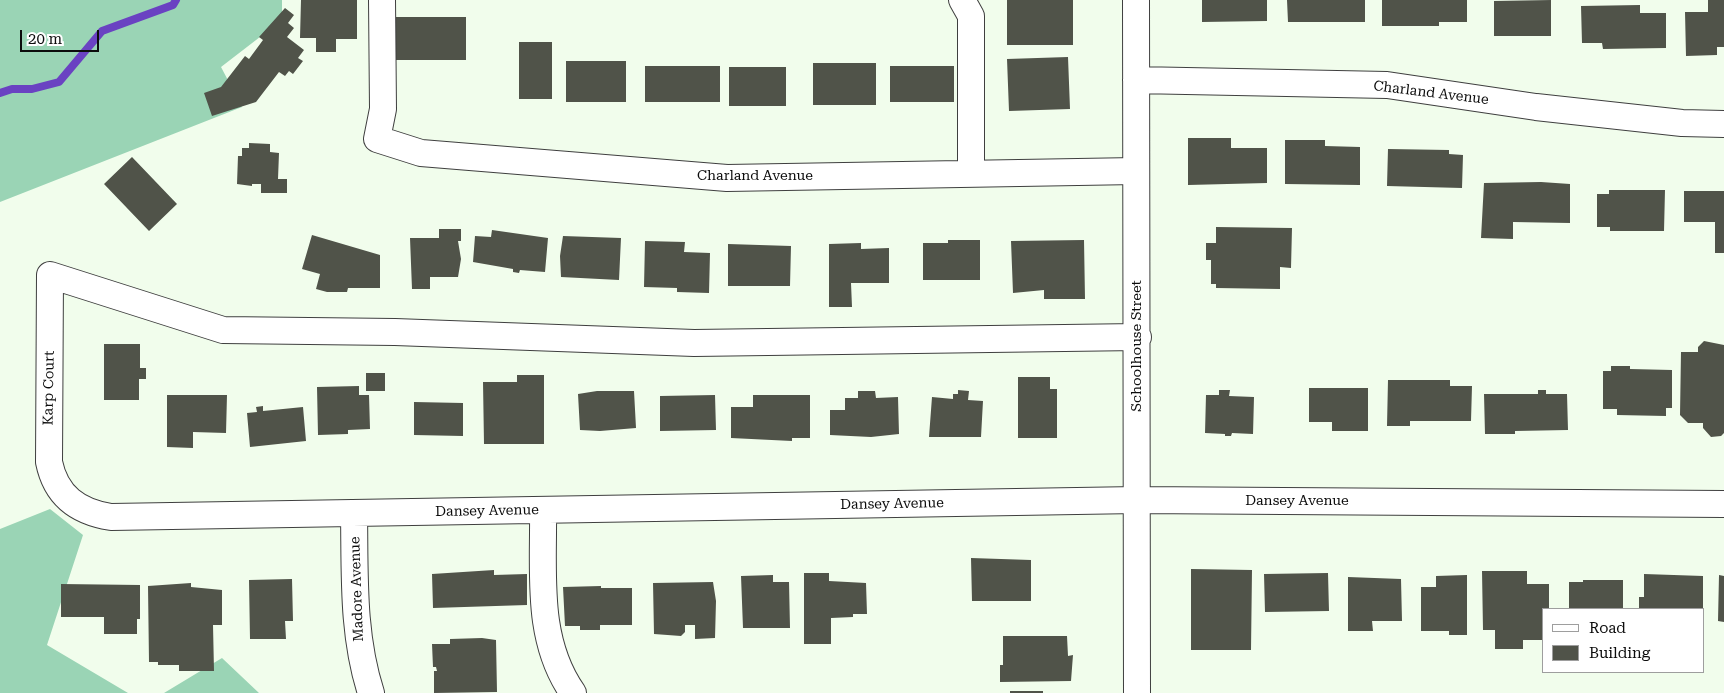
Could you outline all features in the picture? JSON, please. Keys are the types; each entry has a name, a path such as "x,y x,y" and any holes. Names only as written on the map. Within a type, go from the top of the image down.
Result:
{"street":[{"name":"Charland Avenue","path":"382,0 382,109 377,139 421,152 712,177 1136,171"},
{"path":"962,0 971,16 971,173"},
{"name":"Schoolhouse Street","path":"1136,0 1138,337 1137,693"},
{"name":"Charland Avenue","path":"1136,80 1387,85 1546,108 1682,123 1724,124"},
{"name":"Karp Court","path":"66,498 52,475 49,462 50,275 223,330 395,332 694,343 1138,337"},
{"name":"Dansey Avenue","path":"66,498 85,511 111,517 1137,500 1724,504"},
{"path":"544,510 545,625 550,645 573,693"},
{"name":"Madore Avenue","path":"354,513 356,618 359,647 371,693"}],"green space":[{"path":"0,0 282,0 282,20 221,67 242,107 0,202"},
{"path":"50,509 83,535 47,645 128,693 0,693 0,529"},
{"path":"222,658 259,693 164,693"}],"building":[{"path":"301,0 357,0 357,39 336,39 336,52 316,52 316,38 300,38"},
{"path":"1007,0 1073,0 1073,45 1007,45"},
{"path":"1202,0 1267,0 1267,21 1202,22"},
{"path":"1287,0 1365,0 1365,22 1288,22"},
{"path":"1382,0 1467,0 1467,22 1439,22 1439,26 1382,26"},
{"path":"1551,0 1551,36 1494,36 1494,1"},
{"path":"1708,0 1724,0 1724,47 1717,47 1717,55 1686,56 1685,12 1708,12"},
{"path":"1640,5 1640,13 1666,13 1666,48 1603,49 1602,43 1582,43 1581,6"},
{"path":"285,8 294,15 288,23 294,28 287,37 304,50 298,58 303,61 293,74 289,71 285,76 279,72 256,102 212,116 204,93 221,87 245,56 249,59 263,40 259,37"},
{"path":"396,17 466,17 466,60 396,60"},
{"path":"519,42 552,42 552,99 519,99"},
{"path":"1068,57 1070,109 1009,111 1007,59"},
{"path":"566,61 626,61 626,102 566,102"},
{"path":"813,63 876,63 876,105 813,105"},
{"path":"645,66 720,66 720,102 645,102"},
{"path":"890,66 954,66 954,102 890,102"},
{"path":"729,67 786,67 786,106 729,106"},
{"path":"1188,138 1231,138 1231,148 1267,148 1267,183 1188,185"},
{"path":"1285,140 1325,140 1325,146 1360,147 1360,185 1285,184"},
{"path":"249,143 270,144 270,152 279,153 278,179 287,179 287,193 261,193 261,184 252,184 252,186 237,184 238,156 242,156 242,148 249,148"},
{"path":"1388,149 1449,150 1449,154 1463,155 1462,188 1387,186"},
{"path":"132,157 177,204 149,231 104,184"},
{"path":"1541,182 1570,184 1570,223 1513,222 1513,239 1481,238 1484,183"},
{"path":"1609,190 1665,190 1664,231 1610,231 1610,227 1597,227 1597,194 1609,194"},
{"path":"1684,191 1724,191 1724,253 1715,253 1715,222 1684,222"},
{"path":"1216,227 1292,228 1291,268 1280,267 1280,289 1216,288 1216,284 1211,284 1211,260 1206,260 1206,243 1216,243"},
{"path":"439,229 461,229 461,241 458,241 461,259 458,277 430,277 430,289 412,289 410,238 439,238"},
{"path":"492,230 548,238 545,272 520,270 519,273 513,272 513,269 473,262 475,236 491,237"},
{"path":"312,235 380,255 380,288 348,288 347,292 327,292 316,289 320,274 302,269"},
{"path":"563,236 621,238 619,280 561,277 560,256"},
{"path":"948,240 980,240 980,280 923,280 923,243 948,243"},
{"path":"1084,240 1085,299 1044,299 1044,290 1013,293 1011,241"},
{"path":"645,241 685,242 684,252 710,253 709,293 677,292 677,288 644,287"},
{"path":"861,243 861,249 889,248 889,283 851,283 852,307 829,307 829,244"},
{"path":"728,244 791,246 790,286 728,286"},
{"path":"1704,341 1724,345 1724,433 1721,436 1711,437 1703,428 1703,423 1688,423 1680,415 1681,352 1698,352 1698,347"},
{"path":"104,344 140,344 140,368 146,368 146,379 139,379 139,400 104,400"},
{"path":"1611,366 1630,366 1630,369 1672,370 1672,408 1666,408 1666,416 1617,415 1617,409 1603,409 1603,371 1611,371"},
{"path":"366,373 385,373 385,391 366,391"},
{"path":"517,375 544,375 544,444 484,444 483,382 517,382"},
{"path":"1018,377 1050,377 1050,389 1057,389 1057,438 1018,438"},
{"path":"1388,380 1450,380 1450,386 1472,386 1471,421 1410,421 1410,426 1387,426"},
{"path":"359,386 359,395 369,395 370,429 348,430 348,434 318,435 317,387"},
{"path":"1309,388 1368,388 1368,431 1332,431 1332,422 1309,422"},
{"path":"958,390 969,391 968,400 983,401 981,437 929,437 932,397 953,399 953,394 958,394"},
{"path":"1219,390 1230,390 1229,396 1254,397 1253,434 1232,433 1231,436 1225,436 1225,434 1205,433 1206,395 1219,395"},
{"path":"1538,390 1546,390 1546,394 1567,394 1568,430 1515,431 1515,434 1485,434 1484,394 1538,394"},
{"path":"597,391 634,391 636,428 600,431 580,430 578,394"},
{"path":"858,391 875,391 876,398 898,397 899,434 871,437 830,435 830,410 845,410 845,398 858,398"},
{"path":"167,395 227,395 226,433 193,432 193,448 167,447"},
{"path":"715,395 716,430 660,431 660,396"},
{"path":"753,395 810,395 810,438 792,438 792,441 731,438 731,407 753,407"},
{"path":"414,402 463,403 463,436 414,435"},
{"path":"263,406 263,411 303,407 306,441 250,447 247,413 257,412 256,407"},
{"path":"971,558 1031,560 1031,601 972,601"},
{"path":"1191,569 1252,570 1251,650 1191,650"},
{"path":"494,570 494,575 527,574 527,605 433,608 432,574"},
{"path":"1482,571 1527,571 1527,584 1549,584 1549,608 1542,608 1542,640 1523,640 1523,649 1495,649 1495,630 1483,630"},
{"path":"804,573 829,573 829,581 866,583 867,614 853,614 853,617 831,618 831,644 804,644"},
{"path":"1328,573 1329,611 1265,612 1264,574"},
{"path":"1644,574 1703,576 1703,608 1639,608 1639,597 1644,597"},
{"path":"773,575 773,582 789,582 790,628 743,628 741,576"},
{"path":"1467,575 1467,635 1449,635 1449,631 1421,631 1421,587 1436,587 1436,576"},
{"path":"1719,575 1724,576 1724,622 1718,621"},
{"path":"1348,577 1401,579 1402,621 1372,621 1373,631 1348,631"},
{"path":"292,579 293,621 285,621 286,639 250,639 249,580"},
{"path":"1583,580 1623,580 1623,608 1569,608 1569,582 1583,582"},
{"path":"713,582 716,601 715,638 695,639 695,625 685,625 685,632 681,636 654,634 653,583"},
{"path":"191,583 191,587 222,590 222,625 213,625 214,671 179,671 179,665 158,665 158,662 149,662 148,586"},
{"path":"61,584 140,585 140,619 137,619 137,634 104,634 104,617 61,617"},
{"path":"601,586 601,588 632,588 632,625 600,625 600,630 580,630 580,626 565,626 563,587"},
{"path":"1003,636 1067,636 1068,656 1073,655 1071,681 1000,682 1000,665 1003,665"},
{"path":"482,638 496,640 497,692 434,693 434,671 437,671 436,667 433,667 432,644 450,644 450,639"},
{"path":"1010,691 1043,691 1043,693 1010,693"}],"waterway":[{"path":"0,93 12,89 32,89 59,82 102,31 173,5 176,0"}]}
